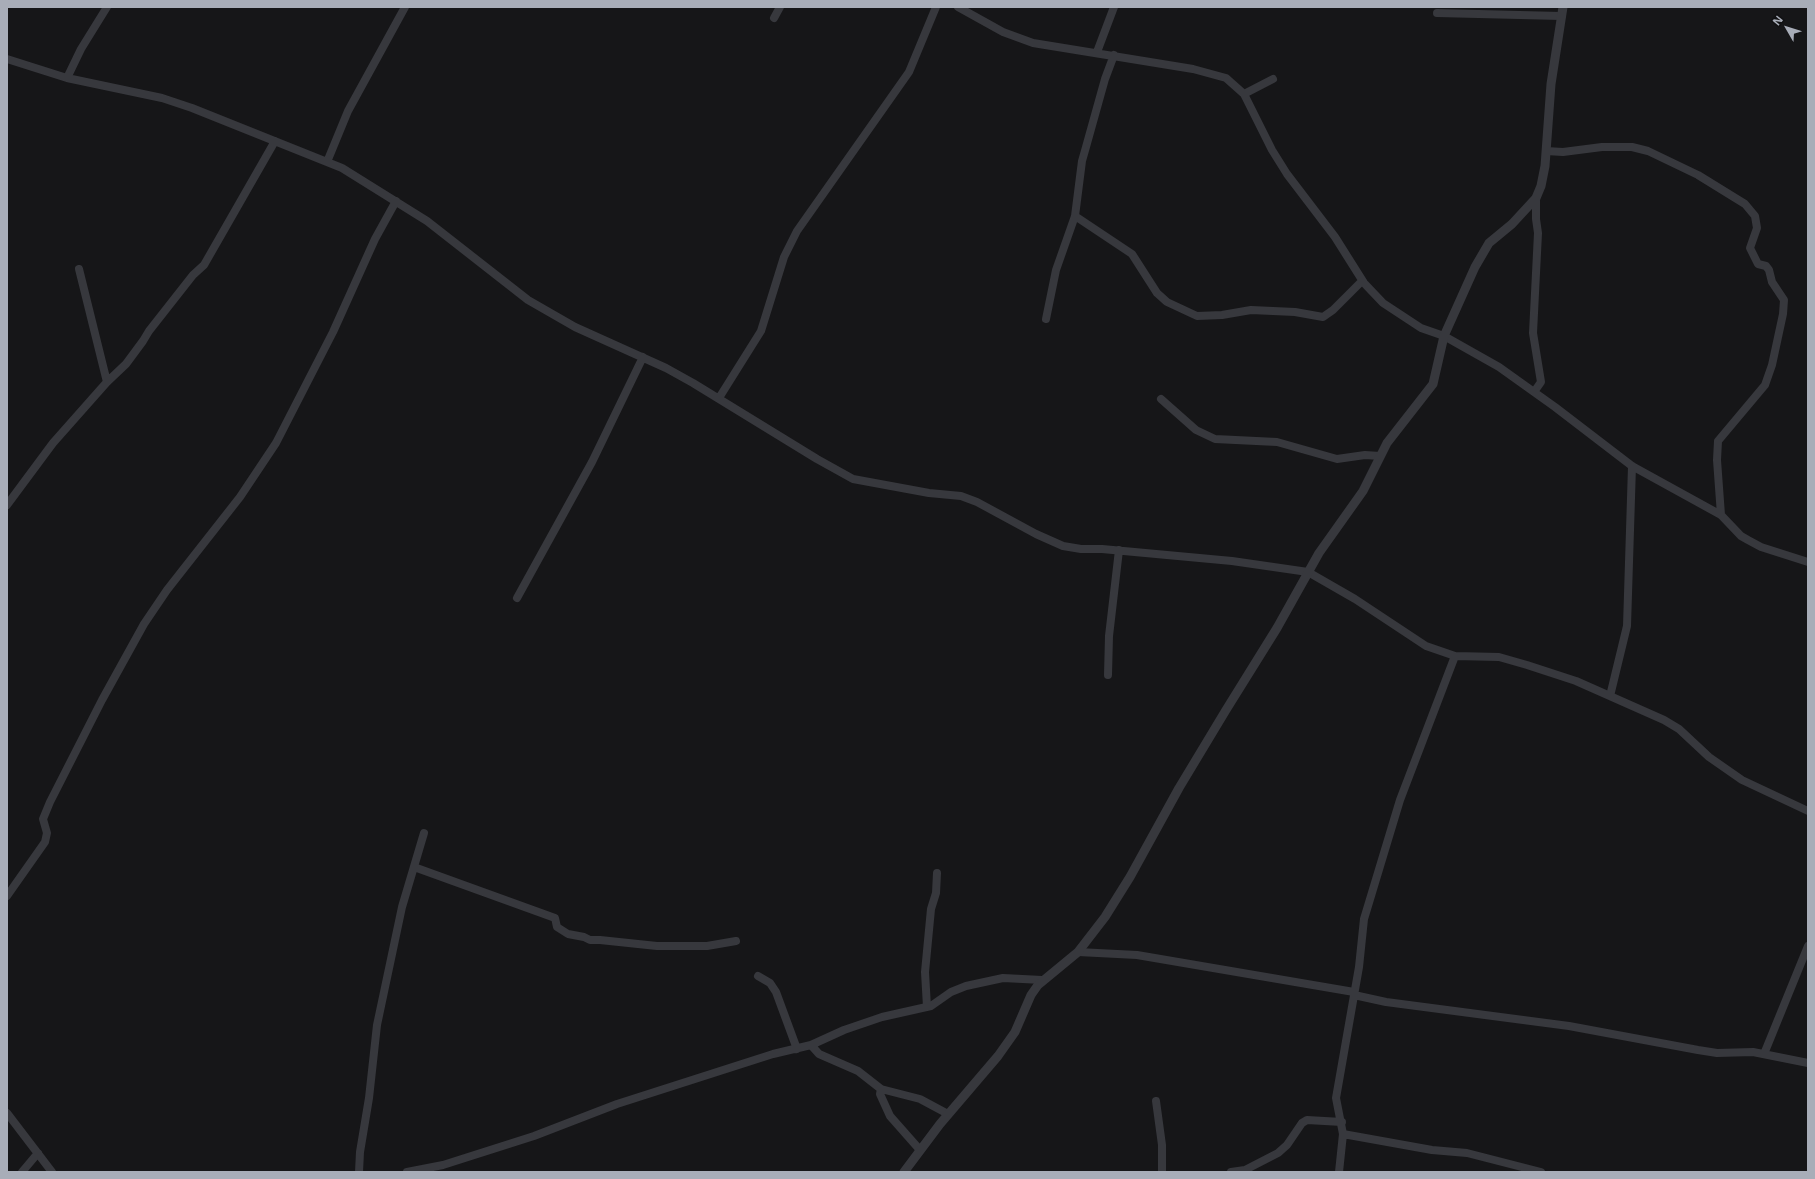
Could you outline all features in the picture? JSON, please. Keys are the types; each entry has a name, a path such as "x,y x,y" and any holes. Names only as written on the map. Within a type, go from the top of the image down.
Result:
{"street":[{"path":"67,78 81,49 107,7"},
{"path":"327,162 348,111 405,7"},
{"path":"774,18 780,7"},
{"path":"719,398 761,331 784,257 797,230 909,72 936,7"},
{"path":"958,7 1003,32 1033,43 1097,52 1220,76 1235,85 1244,94 1272,150 1335,237 1362,281 1383,303 1421,328 1444,336 1498,367 1534,392 1632,466 1721,515 1741,536 1761,547 1808,562"},
{"path":"1097,52 1114,7"},
{"path":"1437,13 1562,11 1551,84 1543,177 1536,198 1536,219 1538,232 1533,334 1541,382 1534,392"},
{"path":"1046,319 1056,270 1076,216 1082,161 1105,79 1114,55"},
{"path":"7,59 67,78 166,99 192,108 350,172 427,221 528,300 575,327 673,372 719,398 817,459 853,479 929,493 960,496 977,502 1036,534 1063,546 1081,549 1120,550 1232,561 1308,572 1355,599 1426,646 1455,656 1499,657 1576,681 1664,720 1679,729 1709,758 1737,777 1808,811"},
{"path":"1244,94 1273,79"},
{"path":"7,506 53,443 106,382 130,359 149,331 193,275 204,265 275,141"},
{"path":"1546,151 1563,152 1632,147 1648,151 1698,176 1745,204 1755,216 1756,228 1750,248 1758,264 1766,266 1769,270 1772,282 1784,300 1783,314 1772,365 1765,385 1718,441 1717,460 1721,515"},
{"path":"904,1172 948,1114 998,1056 1015,1032 1031,995 1042,980 1078,952 1105,917 1130,877 1179,788 1277,628 1319,553 1363,491 1387,443 1433,384 1444,336 1463,291 1489,243 1512,224 1536,198"},
{"path":"7,896 45,842 47,833 43,819 50,802 85,731 144,624 167,590 240,497 276,443 333,332 375,239 396,201"},
{"path":"1076,216 1132,254 1157,293 1167,302 1197,316 1222,315 1251,310 1295,312 1323,317 1333,310 1362,281"},
{"path":"79,269 106,382"},
{"path":"517,598 592,462 643,357"},
{"path":"1161,399 1196,430 1215,440 1277,442 1337,459 1365,455 1380,456"},
{"path":"1610,696 1628,626 1632,466"},
{"path":"1108,675 1109,636 1120,550"},
{"path":"1339,1172 1343,1134 1342,1122 1338,1114 1336,1098 1359,967 1364,919 1406,785 1455,656"},
{"path":"359,1172 360,1152 369,1098 377,1025 393,944 424,832"},
{"path":"414,867 555,918 557,927 568,934 584,937 590,940 657,946 707,946 736,941"},
{"path":"927,1007 925,972 931,909 936,893 937,873"},
{"path":"1764,1054 1808,946"},
{"path":"1078,952 1137,955 1354,993 1394,1003 1569,1026 1717,1053 1754,1052 1808,1063"},
{"path":"758,976 770,984 776,992 797,1049"},
{"path":"407,1172 442,1165 575,1121 617,1104 773,1054 812,1045 844,1030 882,1016 927,1007 954,991 983,981 1003,978 1042,980"},
{"path":"812,1045 819,1054 858,1071 881,1089 920,1099 948,1114"},
{"path":"881,1089 880,1094 890,1116 920,1150"},
{"path":"1156,1101 1162,1145 1162,1172"},
{"path":"7,1113 52,1172"},
{"path":"1231,1172 1245,1170 1278,1154 1287,1145 1302,1123 1307,1120 1342,1122"},
{"path":"1343,1134 1432,1150 1466,1153 1541,1172"},
{"path":"22,1172 38,1154"}]}
